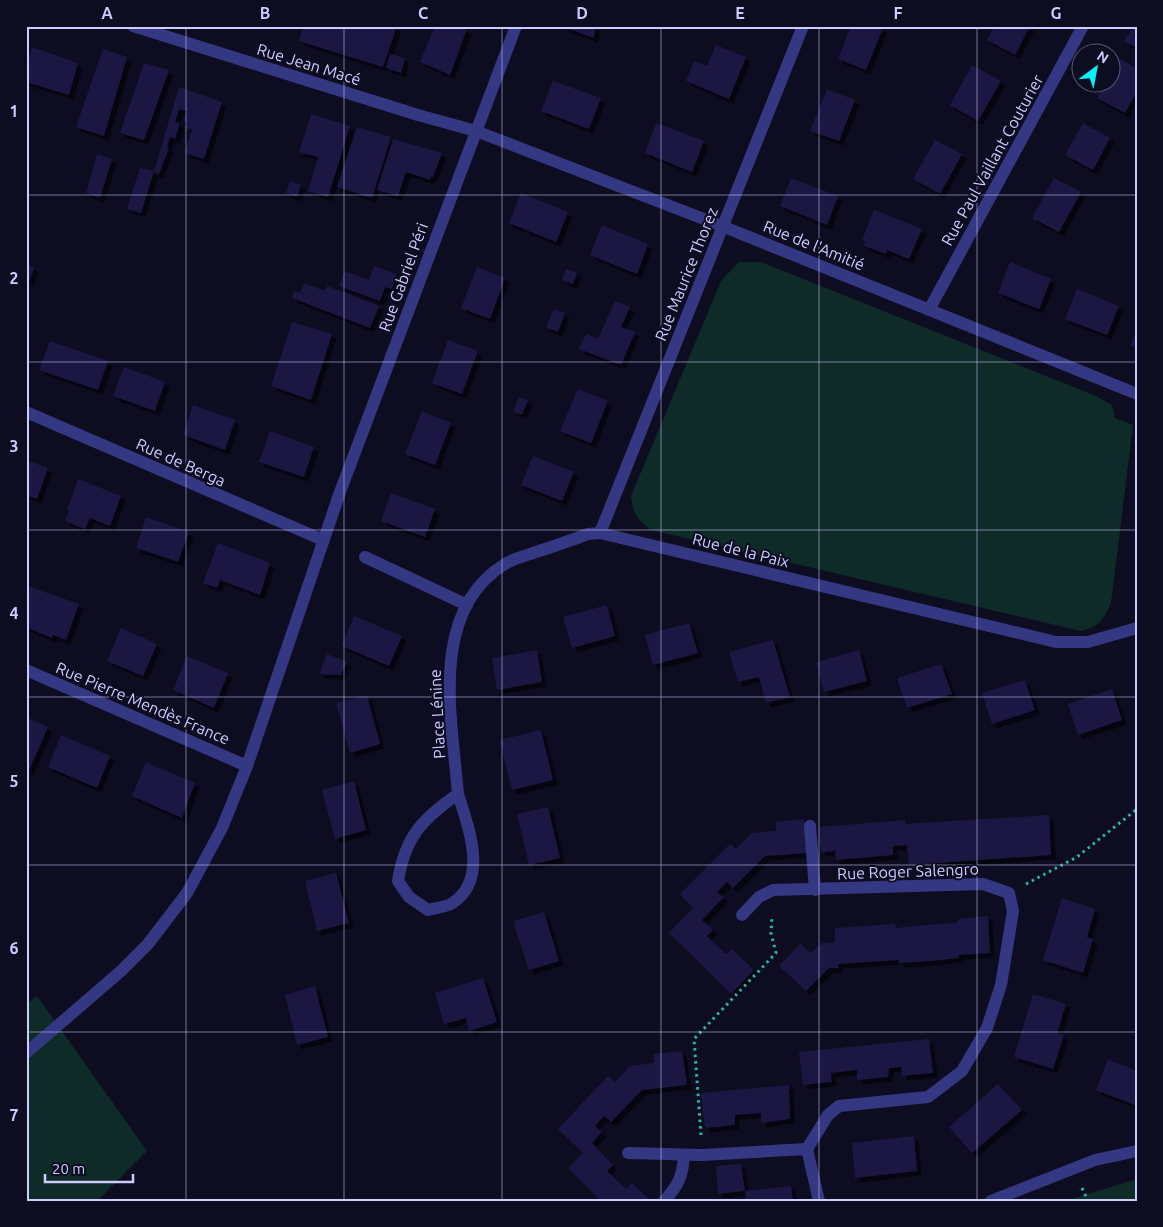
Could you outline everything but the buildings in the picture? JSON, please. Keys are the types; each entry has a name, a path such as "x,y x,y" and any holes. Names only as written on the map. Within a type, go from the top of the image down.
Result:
{"street":[{"name":"Rue Jean Macé","path":"132,26 418,115 476,131"},
{"name":"Rue Gabriel Péri","path":"26,1053 121,971 148,944 182,900 222,828 247,766 322,540 516,26"},
{"name":"Rue Maurice Thorez","path":"600,533 803,26"},
{"name":"Rue Paul Vaillant Couturier","path":"929,310 1083,26"},
{"name":"Rue de l'Amitié","path":"476,131 722,226 1137,394"},
{"name":"Rue de Berga","path":"26,412 322,540"},
{"name":"Rue de la Paix","path":"467,604 480,586 505,563 588,534 600,533 1056,642 1088,642 1137,628"},
{"path":"365,557 467,604"},
{"name":"Place Lénine","path":"458,794 436,809 417,830 402,857 398,881 409,897 428,910 450,904 466,887 474,867 472,844 458,794 449,683 453,640 467,604"},
{"name":"Rue Pierre Mendès France","path":"26,670 247,766"},
{"path":"810,826 815,890"},
{"name":"Rue Roger Salengro","path":"773,890 983,884 1008,893"},
{"path":"742,915 759,897 773,890"},
{"path":"819,1201 807,1148 828,1115 839,1106 928,1097 962,1071 987,1028 1001,985 1013,911 1008,893"},
{"path":"628,1154 702,1155 807,1148"},
{"path":"990,1201 1095,1160 1137,1151"},
{"path":"664,1201 678,1186 683,1173 684,1155"}],"path":[{"path":"1008,893 1077,857 1137,809"},
{"path":"702,1155 694,1039 776,953 771,933 773,890"}],"green space":[{"path":"739,262 761,262 1096,396 1112,405 1115,418 1133,425 1111,603 1100,622 1081,631 651,530 642,523 636,516 631,496 721,281"},
{"path":"37,996 147,1151 97,1201 26,1201 26,1004"},
{"path":"1137,1179 1137,1201 1065,1201"}]}
